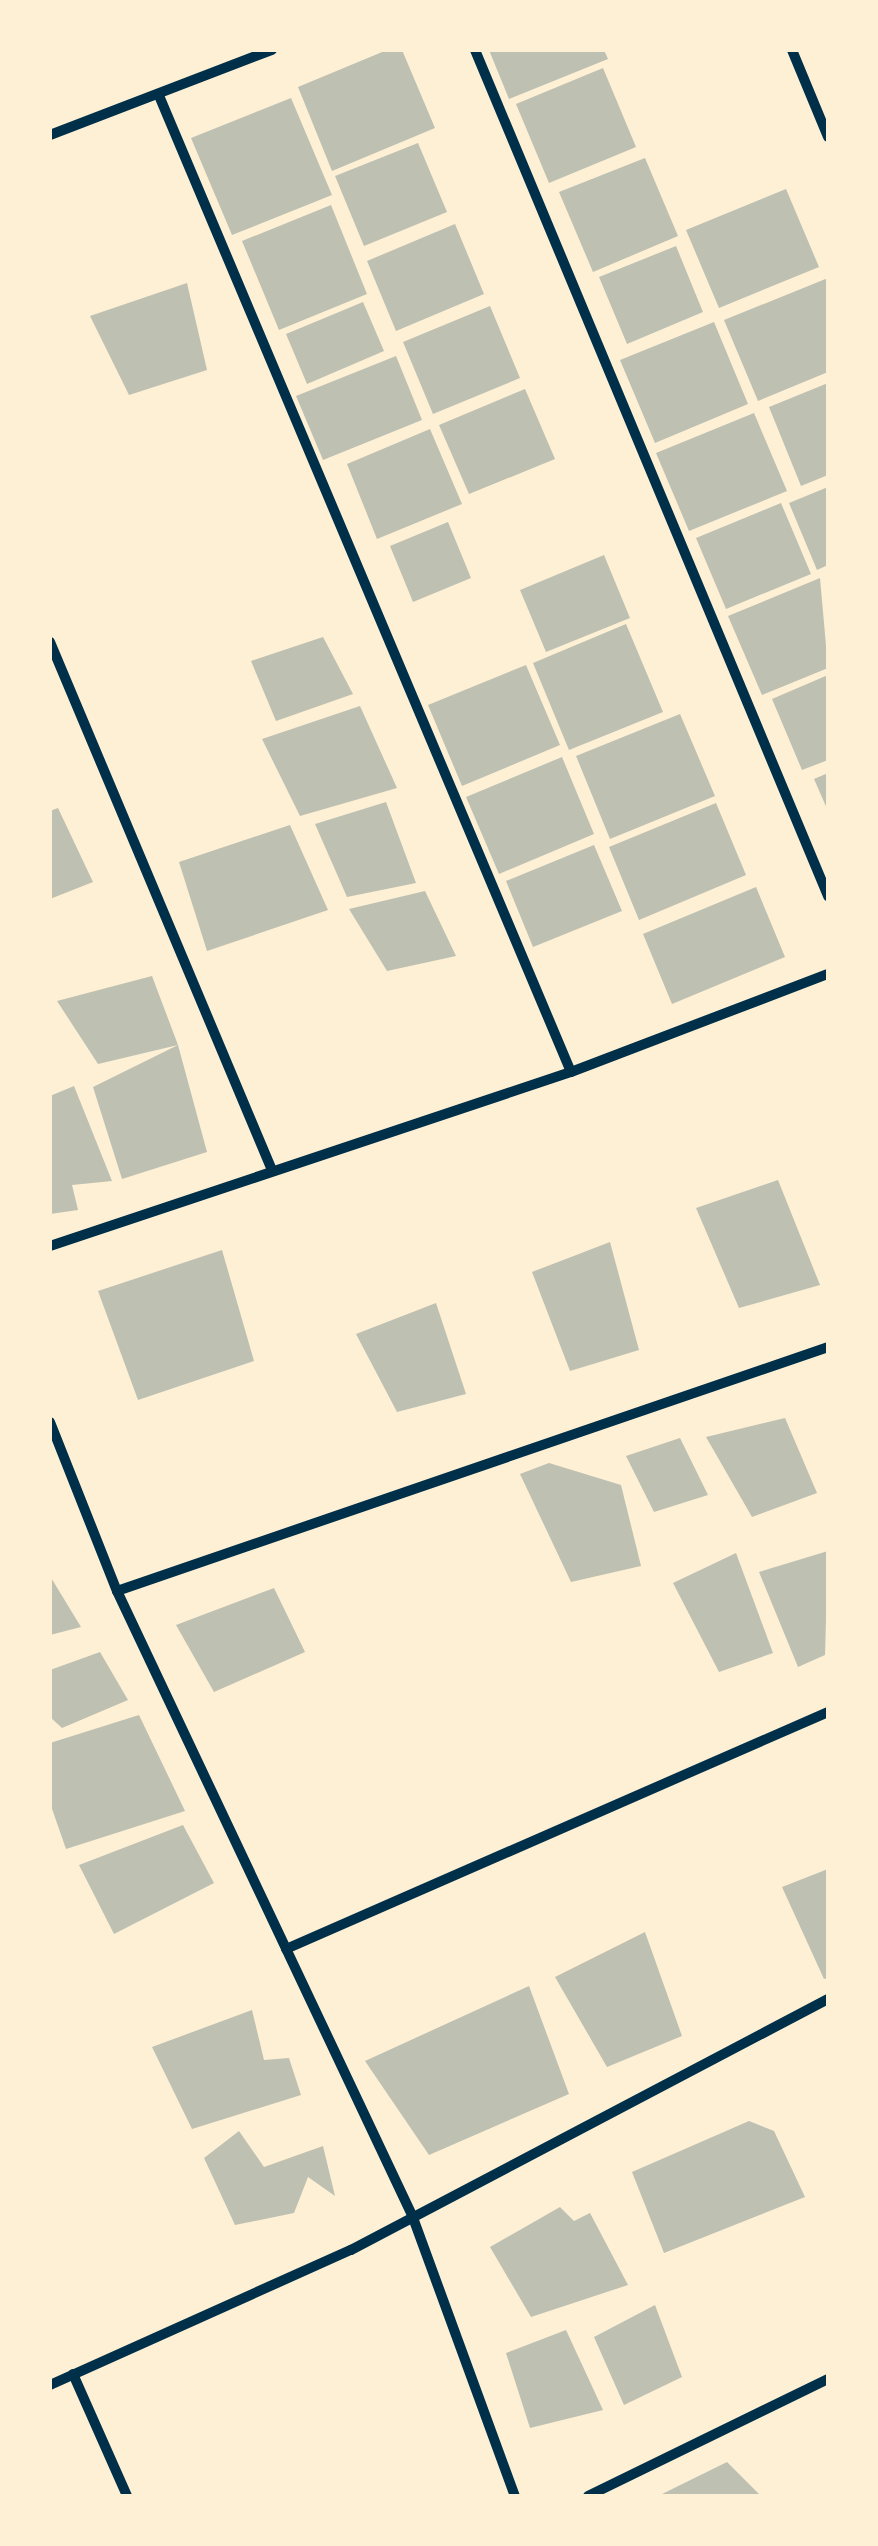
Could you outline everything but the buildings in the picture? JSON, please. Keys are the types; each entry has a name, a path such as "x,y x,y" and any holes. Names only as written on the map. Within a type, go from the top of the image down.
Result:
{"street":[{"path":"50,135 160,98 272,50"},
{"path":"475,50 828,896"},
{"path":"792,50 828,136"},
{"path":"160,98 571,1072"},
{"path":"50,642 272,1170"},
{"path":"50,1246 571,1072 828,974"},
{"path":"117,1591 828,1347"},
{"path":"50,1422 117,1591 412,2215 515,2496"},
{"path":"286,1948 828,1712"},
{"path":"50,2385 412,2215 828,1999"},
{"path":"73,2374 127,2496"},
{"path":"588,2496 828,2379"}]}
